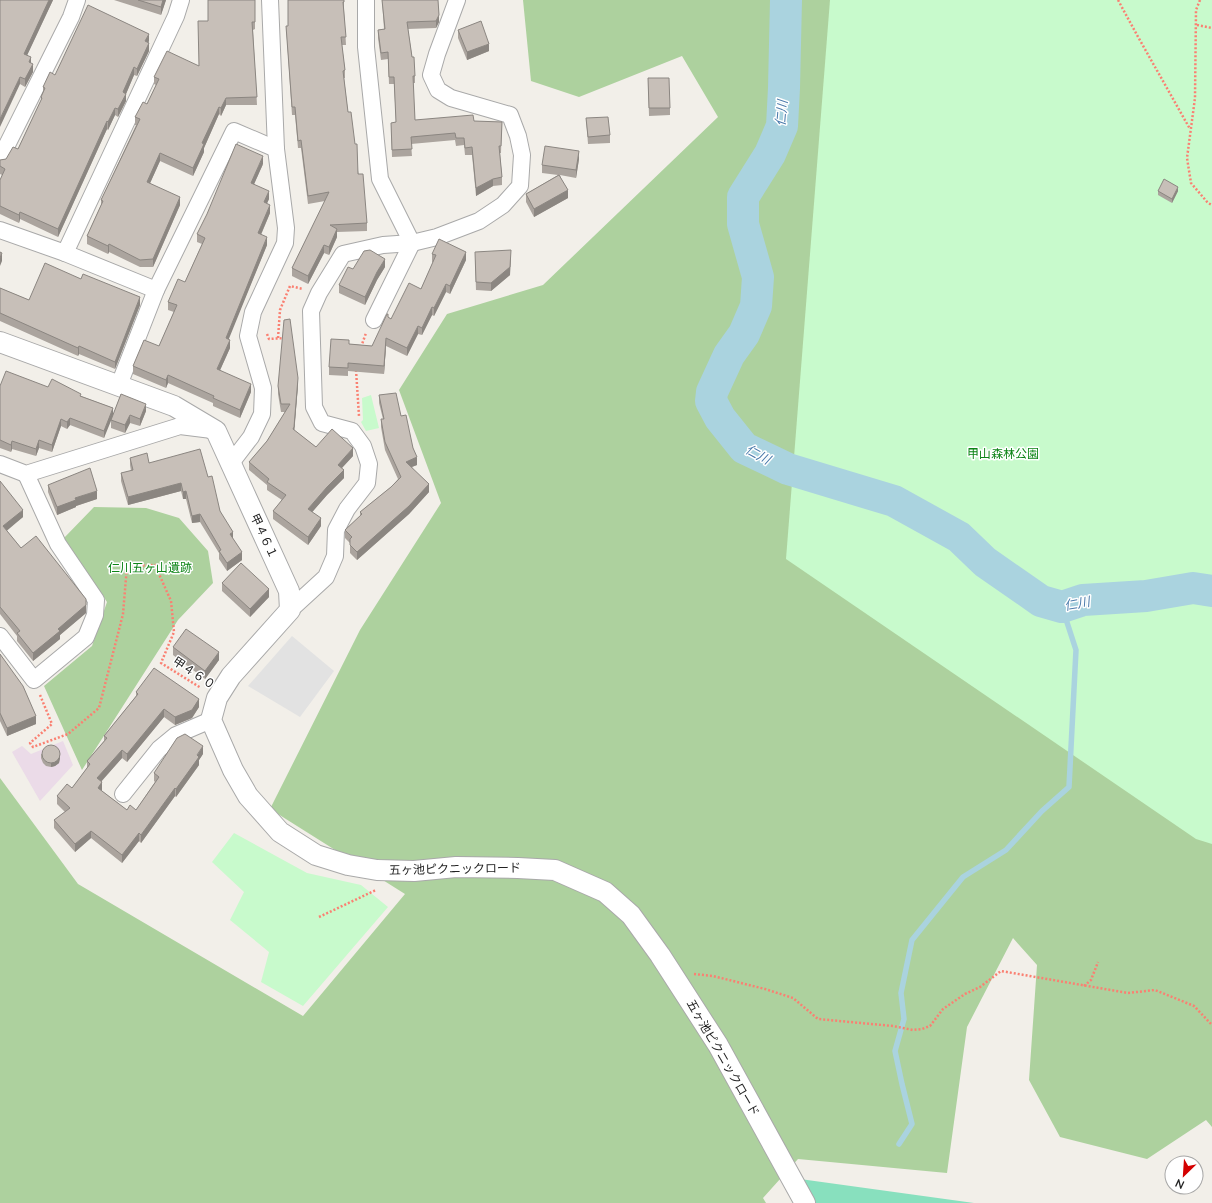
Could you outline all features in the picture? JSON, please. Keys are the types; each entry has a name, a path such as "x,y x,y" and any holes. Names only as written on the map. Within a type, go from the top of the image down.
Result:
{"street":[{"path":"0,159 71,16 77,0"},
{"path":"65,253 176,16 181,0"},
{"path":"231,463 251,437 262,414 263,388 248,336 253,312 285,243 286,228 276,149 270,0"},
{"path":"366,0 366,47 380,179 412,243"},
{"path":"123,794 158,749 176,735 211,720 217,698 230,676 290,610 326,577 335,556 336,530 346,509 367,483 369,464 363,446 352,431 322,423 314,407 311,311 319,293 343,254 383,245 412,243 437,236 479,220 503,205 520,186 522,155 518,136 510,115 451,98 438,90 431,75 457,0"},
{"path":"119,385 156,290 234,131 276,149"},
{"path":"0,230 65,253 156,290"},
{"path":"374,320 412,243"},
{"path":"0,342 174,406 216,431"},
{"path":"0,464 26,474 180,426 216,431"},
{"name":"甲４６１","path":"216,431 289,591 290,610"},
{"path":"0,636 34,680 86,637 95,615 96,600 58,544 26,474"},
{"name":"五ヶ池ピクニックロード","path":"211,720 233,770 248,796 280,832 316,855 348,865 377,870 414,872 456,867 555,870 605,892 631,915 673,975 718,1045 805,1203"}],"path":[{"path":"1118,0 1136,35 1190,129"},
{"path":"1200,0 1196,10 1197,25 1194,98 1187,158 1191,183 1212,206"},
{"path":"1197,25 1212,28"},
{"path":"278,338 280,310 290,286"},
{"path":"253,312 261,318 269,339 312,338"},
{"path":"359,353 363,340 374,320"},
{"path":"352,431 359,416 356,366"},
{"name":"甲４６０","path":"34,680 52,724 30,743 33,747 68,734 99,708 123,614 127,566 155,566 171,601 174,632 161,663 217,698"},
{"path":"319,917 379,888"},
{"path":"1084,986 1091,980 1098,962"},
{"path":"673,975 697,974 713,976 765,989 793,998 818,1019 913,1030 930,1026 943,1009 965,994 980,987 1002,971 1128,993 1155,990 1194,1006 1212,1024"}],"shaded area":[{"path":"292,636 334,671 300,717 248,686"},
{"path":"63,741 73,765 40,801 12,752 22,746 31,754"}],"green space":[{"path":"523,0 1175,0 1212,54 1212,1127 1206,1120 1147,1159 1060,1137 1029,1080 1037,965 1013,938 967,1027 947,1173 798,1159 763,1198 766,1203 0,1203 0,778 78,884 303,1016 405,894 270,809 360,630 441,503 399,390 447,314 543,285 718,117 682,56 579,97 531,81"},
{"name":"甲山森林公園","path":"830,0 1212,0 1212,844 1196,839 786,559"},
{"path":"371,395 379,428 366,431 361,422 363,420 362,398"},
{"name":"仁川五ヶ山遺跡","path":"94,507 146,508 179,518 208,551 213,583 178,620 82,770 44,686 92,646 107,602 64,538"},
{"path":"234,833 307,873 361,885 388,907 303,1006 261,982 269,952 230,920 244,892 212,862"},
{"path":"800,1179 974,1203 813,1203"}],"building":[{"path":"0,0 49,0 24,54 31,57 29,62 33,64 25,79 20,77 0,119"},
{"path":"138,0 163,0 161,7"},
{"path":"208,0 255,0 255,22 252,22 257,97 226,98 221,108 219,107 202,143 204,144 193,168 160,153 147,182 180,197 153,259 140,260 109,244 108,246 87,236 103,201 101,200 140,119 135,117 143,102 147,104 159,79 154,77 167,51 199,66 198,21 208,21"},
{"path":"288,0 344,0 346,37 341,37 345,70 343,71 348,112 351,112 355,144 357,144 358,174 363,174 367,223 330,225 337,229 329,247 324,245 308,276 292,268 329,192 308,196 301,140 298,141 295,107 292,107 286,26 288,26"},
{"path":"382,0 438,0 439,15 436,21 407,22 412,57 414,57 415,76 413,76 415,120 473,115 474,121 502,122 501,146 499,146 502,177 493,179 476,188 472,147 465,148 464,138 456,138 455,133 411,137 412,149 392,150 391,123 396,122 394,77 389,77 388,52 381,53 378,30 385,29"},
{"path":"88,5 149,34 145,41 149,43 137,69 134,67 123,92 126,94 118,109 115,108 108,122 107,121 58,229 20,212 19,215 0,206 0,180 5,169 0,166 0,160 6,159 13,147 18,149 42,98 41,97 45,88 43,87 50,72 55,75"},
{"path":"481,21 489,44 467,52 458,30"},
{"path":"648,78 669,78 670,108 649,108"},
{"path":"608,117 610,135 588,137 586,118"},
{"path":"236,144 263,156 251,183 269,191 264,202 270,205 258,233 267,237 226,338 230,340 217,369 251,384 240,410 213,398 214,396 168,375 166,380 133,366 144,340 159,346 177,305 168,302 178,279 185,282 205,238 197,234 207,214"},
{"path":"545,146 579,151 576,170 542,165"},
{"path":"559,175 568,190 534,209 526,194"},
{"path":"1164,179 1178,187 1172,199 1158,191"},
{"path":"439,239 466,252 450,286 446,284 434,308 432,307 422,328 418,326 407,348 386,338 384,366 348,363 348,368 329,367 331,339 349,340 349,344 372,346 387,314 391,319 409,283 421,289 436,255 432,254"},
{"path":"370,250 385,259 365,297 339,285 348,267 353,269 364,251"},
{"path":"511,250 510,267 491,283 476,282 475,252"},
{"path":"45,263 81,279 83,274 140,297 115,362 79,346 78,348 0,313 0,288 29,300"},
{"path":"290,319 298,378 293,429 316,447 332,429 353,448 338,465 344,470 308,509 321,518 308,537 273,511 286,495 267,482 269,479 249,462 267,441 290,404 281,404 278,386 284,320"},
{"path":"6,371 48,387 52,379 81,394 80,396 113,408 104,431 70,418 67,422 61,419 52,445 39,440 36,449 12,441 11,445 0,440 0,386"},
{"path":"396,393 401,416 406,415 413,448 417,457 406,462 429,484 409,506 357,552 350,545 350,539 352,537 345,530 362,514 360,512 401,477 385,442 381,419 384,419 379,395"},
{"path":"121,394 146,404 140,419 130,415 125,425 111,420"},
{"path":"200,449 208,477 212,476 220,511 233,532 230,534 242,552 227,563 219,551 221,550 200,514 192,516 186,491 183,492 181,483 128,497 121,473 133,470 130,458 147,453 149,463"},
{"path":"90,468 97,491 75,498 76,500 57,507 48,485"},
{"path":"0,481 23,510 3,526 21,548 36,536 86,599 86,605 58,629 60,631 33,653 17,633 20,631 0,607"},
{"path":"241,563 269,589 250,609 222,583"},
{"path":"186,629 219,652 205,671 173,647"},
{"path":"0,654 23,686 36,716 7,728 0,713"},
{"path":"154,668 199,699 192,710 175,717 164,709 127,754 122,750 97,778 102,782 98,788 127,810 130,805 136,810 159,777 154,773 177,738 185,734 203,746 197,755 199,757 141,835 139,833 122,855 91,831 75,844 54,820 70,808 57,796 67,784 72,788 90,764 87,761 107,738 104,736 138,694 136,692"},
{"path":"47,745 55,745 60,750 58,761 55,763 47,763 42,758 42,750"}],"waterway":[{"name":"仁川","path":"786,0 782,126 770,154 743,197 743,224 758,277 756,306 744,334 729,355 712,392 711,401 720,418 744,448 788,469 894,501 959,537 985,562 1041,601 1062,607 1083,600 1146,596 1193,588 1212,591"},
{"path":"899,1144 912,1124 895,1051 904,1019 901,993 912,940 963,877 1006,850 1042,811 1069,787 1076,650 1062,607"}]}
